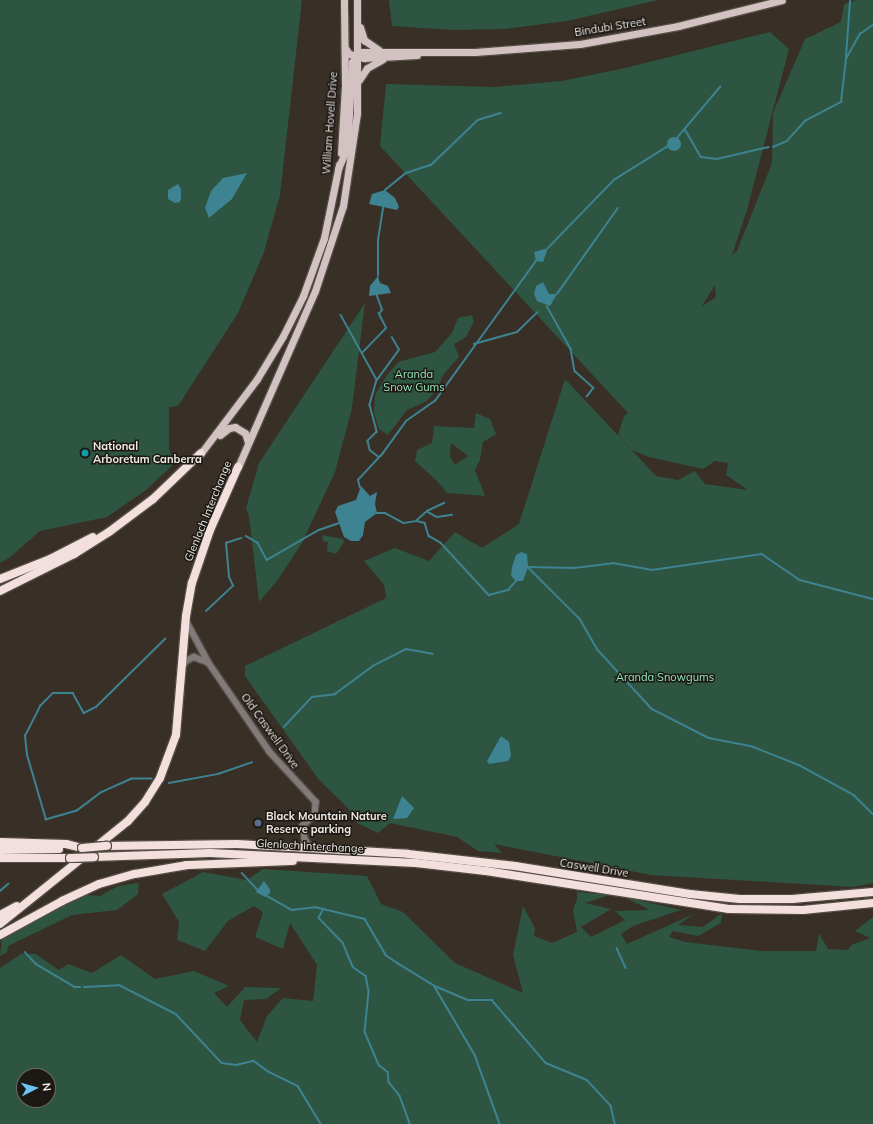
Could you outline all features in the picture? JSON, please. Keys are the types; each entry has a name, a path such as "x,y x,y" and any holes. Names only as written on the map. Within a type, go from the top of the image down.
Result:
{"highway":[{"path":"0,592 86,547 153,499 201,453"},
{"name":"Glenloch Interchange","path":"0,924 128,821 156,787 168,762 176,735 186,616 197,566 220,507 238,467"},
{"path":"0,579 73,548 153,499"},
{"path":"0,842 66,844 82,848"},
{"name":"Glenloch Interchange","path":"0,850 213,844 311,848"},
{"name":"Caswell Drive","path":"311,848 483,862 716,897 792,899 873,892"},
{"name":"Glenloch Interchange","path":"0,858 70,858 210,853 441,865 534,879"},
{"path":"0,935 62,901 99,884 152,870 194,865 288,861 376,861"},
{"name":"Caswell Drive","path":"534,879 729,909 803,910 873,903"},
{"path":"0,915 49,884"}],"main road":[{"name":"William Hovell Drive","path":"201,453 247,393 284,336 320,252 331,210 343,131 345,48 344,0"},
{"name":"William Hovell Drive","path":"248,442 315,291 333,242 350,168 358,83 357,0"},
{"name":"Bindubi Street","path":"357,55 364,58 396,58 437,53 513,50 606,40 678,26 782,0"},
{"path":"358,21 364,40 379,50"},
{"path":"338,169 347,138 352,62 357,55 349,54 345,48"},
{"name":"Bindubi Street","path":"357,55 365,50 437,53"},
{"path":"358,83 362,74 374,63 396,58"},
{"path":"201,453 232,427 244,432 248,442"},
{"name":"Glenloch Interchange","path":"238,467 248,442"}],"street":[{"name":"Old Caswell Drive","path":"186,616 192,635 209,663 276,759 316,802 314,815 303,826 305,839 311,848"},
{"path":"182,670 186,661 194,658 202,658 209,663"}],"green space":[{"path":"0,0 302,0 280,195 264,252 238,313 178,406 169,407 169,450 175,463 146,490 107,517 40,531 9,558 0,563"},
{"path":"389,0 658,0 567,21 504,29 452,30 392,26"},
{"name":"Aranda Snowgums","path":"857,0 873,0 873,883 853,887 651,875 494,844 502,853 478,851 457,837 390,823 378,833 357,823 348,808 319,780 245,676 245,666 386,598 384,585 364,561 395,548 429,561 455,532 482,548 519,524 565,379 656,476 678,480 695,471 705,484 748,490 726,475 728,463 715,461 703,469 649,457 632,450 618,435 624,416 628,413 380,146 386,84 494,87 562,81 625,68 770,32 789,49 747,210 732,255 737,251 772,163 773,113 805,39 841,22 844,4","holes":["715,285 716,297 702,306"]},
{"path":"365,303 352,408 335,472 302,543 277,581 259,602 249,516 246,508 259,463"},
{"name":"Aranda Snow Gums","path":"472,315 474,322 466,337 454,344 459,357 443,375 438,388 427,401 407,410 388,435 379,429 374,413 375,395 387,375 398,362 435,352 452,333 458,318"},
{"path":"476,413 490,419 496,434 483,442 480,460 475,470 485,496 447,493 437,481 415,461 417,450 432,443 434,426 474,428","holes":["451,443 468,456 455,465 450,456"]},
{"path":"322,535 343,539 344,542 336,554 327,551 328,542 323,541"},
{"path":"263,869 367,876 381,904 403,912 455,963 523,993 513,955 523,906 535,928 534,936 552,943 577,932 573,910 577,899 577,892 610,895 585,903 611,909 581,927 591,937 625,920 615,911 650,910 624,897 681,910 633,926 621,934 627,944 694,914 678,925 703,927 722,913 721,923 698,936 673,931 669,937 685,942 762,951 816,951 819,933 828,949 848,950 851,945 870,938 855,931 873,917 873,1124 0,1124 0,968 21,954 36,954 59,970 68,964 92,973 121,955 155,979 194,971 229,986 214,993 227,1007 245,987 281,988 266,999 244,1000 240,1020 257,1042 267,1016 283,998 313,1001 317,965 290,923 283,949 255,937 263,912 254,906 228,921 205,951 177,940 179,922 162,894 203,872 247,880"},
{"path":"139,883 138,894 117,910 72,915 8,946 7,952 0,956 2,938 47,912 87,895 100,896 118,886"}],"water":[{"path":"674,137 679,139 681,144 679,149 674,151 669,149 667,144 669,139"},
{"path":"247,173 232,199 209,218 205,208 211,191 223,178"},
{"path":"178,184 181,189 181,198 180,202 175,203 168,199 168,190"},
{"path":"385,190 395,198 399,207 397,210 369,204 372,194"},
{"path":"548,248 543,262 536,261 534,252"},
{"path":"378,276 380,283 388,286 391,293 369,296 370,286"},
{"path":"543,282 549,294 557,294 550,306 537,301 534,294 536,286"},
{"path":"361,486 370,496 377,492 375,504 377,513 365,522 363,535 359,541 351,541 344,537 335,512 338,506 356,500"},
{"path":"521,552 527,554 528,567 523,581 516,581 511,576 512,567 516,555"},
{"path":"501,736 509,742 511,756 508,761 489,764 487,761"},
{"path":"402,796 414,808 407,818 393,819"},
{"path":"264,881 270,889 270,893 265,897 256,892"}],"waterway":[{"path":"846,57 850,1"},
{"path":"773,147 787,141 805,121 841,102 846,59 860,34 873,25"},
{"path":"677,138 720,87"},
{"path":"385,190 406,173 431,165 478,120 501,113"},
{"path":"685,129 701,157 717,159 769,147"},
{"path":"548,248 614,180 668,146"},
{"path":"378,276 378,240 383,208"},
{"path":"557,294 618,208"},
{"path":"360,488 358,480 383,453 406,421 435,401 536,261"},
{"path":"363,352 386,328 379,314 382,310 377,296"},
{"path":"547,306 571,349 575,371 594,388 587,397"},
{"path":"474,344 517,332 537,313"},
{"path":"341,315 377,380 370,405 377,432 368,441 370,450 379,457"},
{"path":"377,380 399,350 392,338"},
{"path":"417,520 427,511 444,503"},
{"path":"428,512 437,517 452,515"},
{"path":"377,513 385,513 404,523 417,521 425,523 429,536 441,543 489,595 508,590 516,581"},
{"path":"246,536 258,543 267,560 319,530 339,523"},
{"path":"206,611 233,586 229,577 226,543 241,538"},
{"path":"528,567 574,568 613,563 652,570 762,554 800,580 873,599"},
{"path":"528,567 580,619 598,650 652,709 709,738 751,746 799,765 854,795 873,814"},
{"path":"152,779 132,779 101,793 77,811 46,820 27,755 25,736 40,706 53,693 73,693 84,713 96,707 165,639"},
{"path":"284,727 312,697 335,694 373,666 406,649 433,654"},
{"path":"169,783 218,774 252,762"},
{"path":"242,873 259,891"},
{"path":"0,891 8,884"},
{"path":"267,896 292,910 315,907 365,919 386,955 399,964 435,986 468,1000 492,1000 546,1063 587,1080 611,1106 615,1124"},
{"path":"324,909 319,918 343,943 353,967 366,976 369,992 365,1032 379,1065 388,1072 389,1082 400,1096 410,1124"},
{"path":"617,948 626,968"},
{"path":"25,952 36,964 75,987 80,987"},
{"path":"84,987 119,985 176,1014 222,1063 236,1065 254,1061 269,1072 298,1086 321,1124"},
{"path":"435,987 475,1055 500,1124"}],"place":[{"name":"National Arboretum Canberra","path":"85,453"},
{"name":"Black Mountain Nature Reserve parking","path":"258,823"}]}
